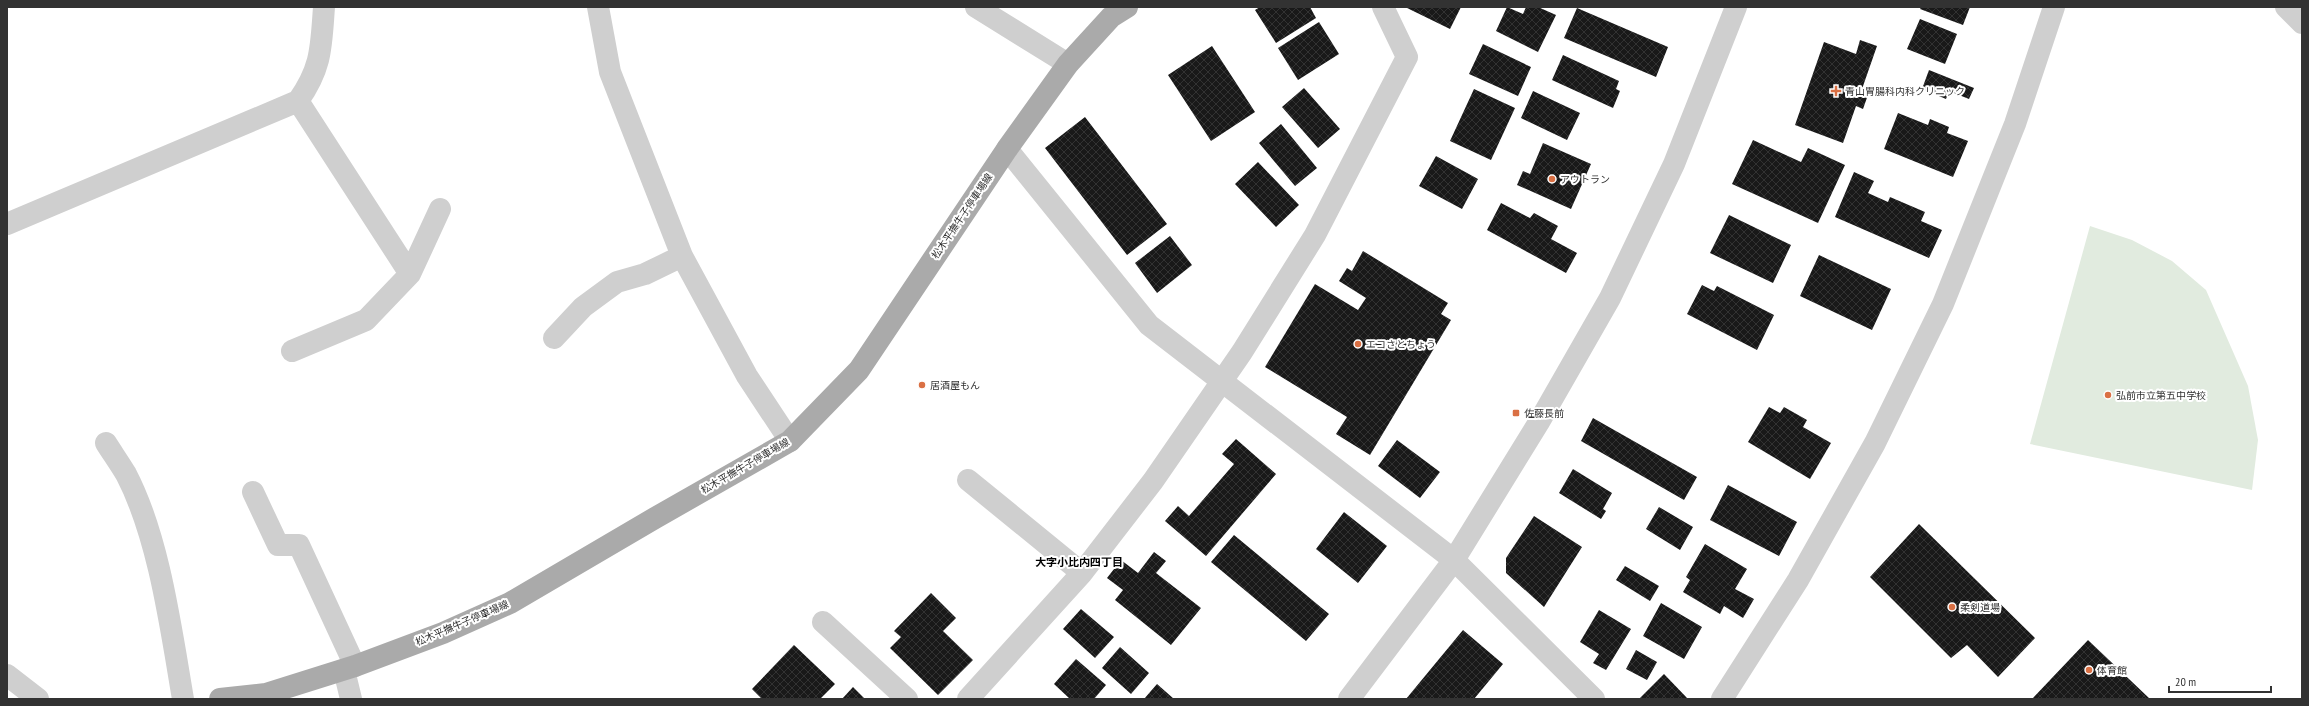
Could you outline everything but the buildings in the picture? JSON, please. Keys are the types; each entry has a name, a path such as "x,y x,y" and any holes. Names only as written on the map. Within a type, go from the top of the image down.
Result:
{"main road":[{"name":"松木平撫牛子停車場線","path":"220,699 266,694 349,668 443,633 510,603 654,518 790,441 859,370 1007,149 1068,64 1111,17 1127,7"}],"street":[{"path":"7,224 298,101 308,88 321,56 324,7"},
{"path":"598,7 610,72 682,256 747,376 790,441"},
{"path":"976,7 1068,64"},
{"path":"968,699 1082,573 1153,481 1222,380 1315,235 1408,57 1383,7"},
{"path":"1349,699 1454,560 1539,422 1610,298 1674,164 1736,7"},
{"path":"1722,699 1798,580 1875,443 1943,304 2016,124 2054,7"},
{"path":"2286,7 2302,23"},
{"path":"298,101 410,274"},
{"path":"1007,149 1149,326 1222,380 1454,560 1594,699"},
{"path":"292,351 366,320 410,274 440,209"},
{"path":"554,338 583,307 617,282 645,274 682,256"},
{"path":"106,444 126,475 146,525 167,604 183,699"},
{"path":"968,480 1082,573"},
{"path":"254,492 278,545 299,545 349,668 350,699"},
{"path":"823,622 907,699"},
{"path":"7,676 38,699"}],"shaded area":[{"path":"2090,226 2132,240 2172,261 2206,290 2248,386 2258,440 2252,490 2030,444"}],"place":[{"name":"青山胃腸科内科クリニック","path":"1836,91"},
{"name":"アウトラン","path":"1552,179"},
{"name":"エコさとちょう","path":"1358,344"},
{"name":"居酒屋もん","path":"922,385"},
{"name":"弘前市立第五中学校","path":"2108,395"},
{"name":"佐藤長前","path":"1516,413"},
{"name":"柔剣道場","path":"1952,607"},
{"name":"体育館","path":"2089,670"}],"district":[{"name":"大字小比内四丁目","path":"1079,562"}]}
